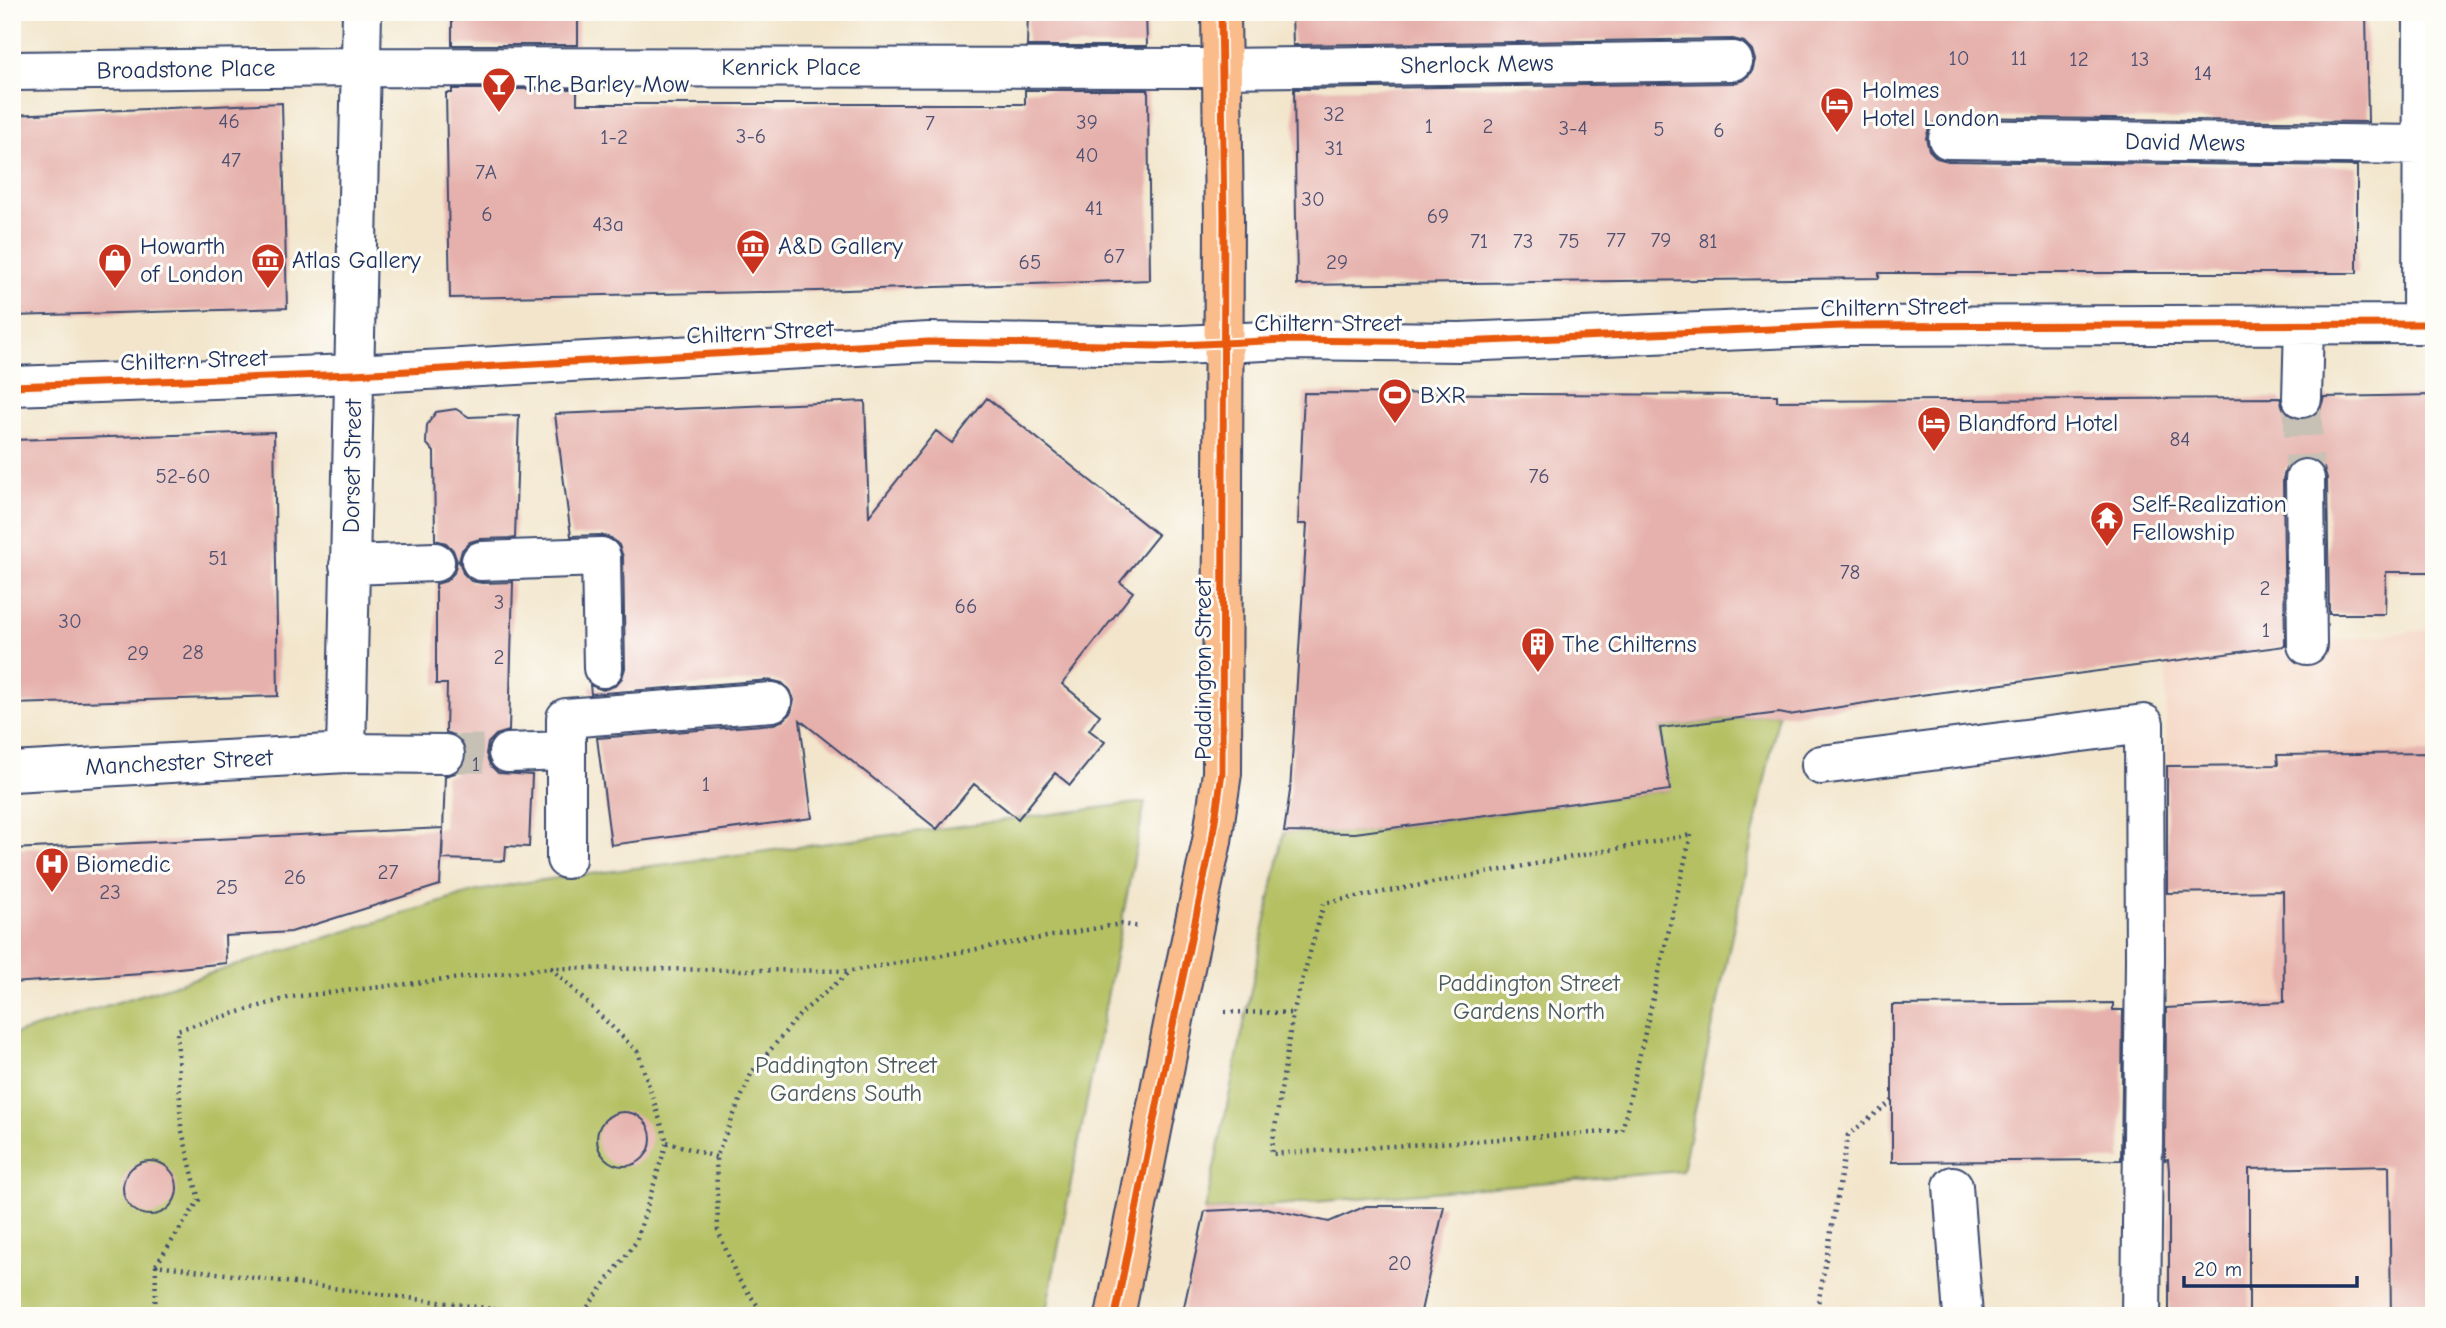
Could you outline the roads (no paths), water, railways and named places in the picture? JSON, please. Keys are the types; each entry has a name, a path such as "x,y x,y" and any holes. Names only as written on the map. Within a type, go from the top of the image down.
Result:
{"main road":[{"name":"Paddington Street","path":"1115,1316 1212,841 1222,773 1224,219 1221,12"}],"street":[{"name":"Dorset Street","path":"346,753 362,12"},
{"path":"2423,12 2422,145 2428,324"},
{"name":"Sherlock Mews","path":"1222,68 1733,61"},
{"name":"Kenrick Place","path":"360,67 1222,68"},
{"name":"Broadstone Place","path":"12,71 360,67"},
{"name":"David Mews","path":"1948,139 2422,145"},
{"path":"2302,398 2304,324"},
{"name":"Chiltern Street","path":"12,386 354,374 929,342 1160,346 1285,340 1460,342 1842,326 2428,324"},
{"path":"2305,479 2307,645"},
{"path":"481,561 601,557 603,668"},
{"path":"349,565 435,562"},
{"path":"566,859 566,718 772,702"},
{"path":"1821,765 2144,724 2146,959 2141,1316"},
{"path":"508,753 566,751"},
{"name":"Manchester Street","path":"12,772 346,753 445,754"},
{"path":"1953,1186 1963,1316"}],"tunnel":[{"path":"2302,398 2305,479"},
{"path":"445,754 508,753"}],"place":[{"name":"The Barley Mow","path":"499,114"},
{"name":"Holmes Hotel London","path":"1837,134"},
{"name":"A&D Gallery","path":"753,276"},
{"name":"Howarth of London","path":"115,290"},
{"name":"Atlas Gallery","path":"268,290"},
{"name":"BXR","path":"1395,425"},
{"name":"Blandford Hotel","path":"1934,453"},
{"name":"Self-Realization Fellowship","path":"2107,548"},
{"name":"The Chilterns","path":"1538,674"},
{"name":"Biomedic","path":"52,894"}],"park label":[{"name":"Paddington Street Gardens North","path":"1529,997"},
{"name":"Paddington Street Gardens South","path":"846,1079"}]}
